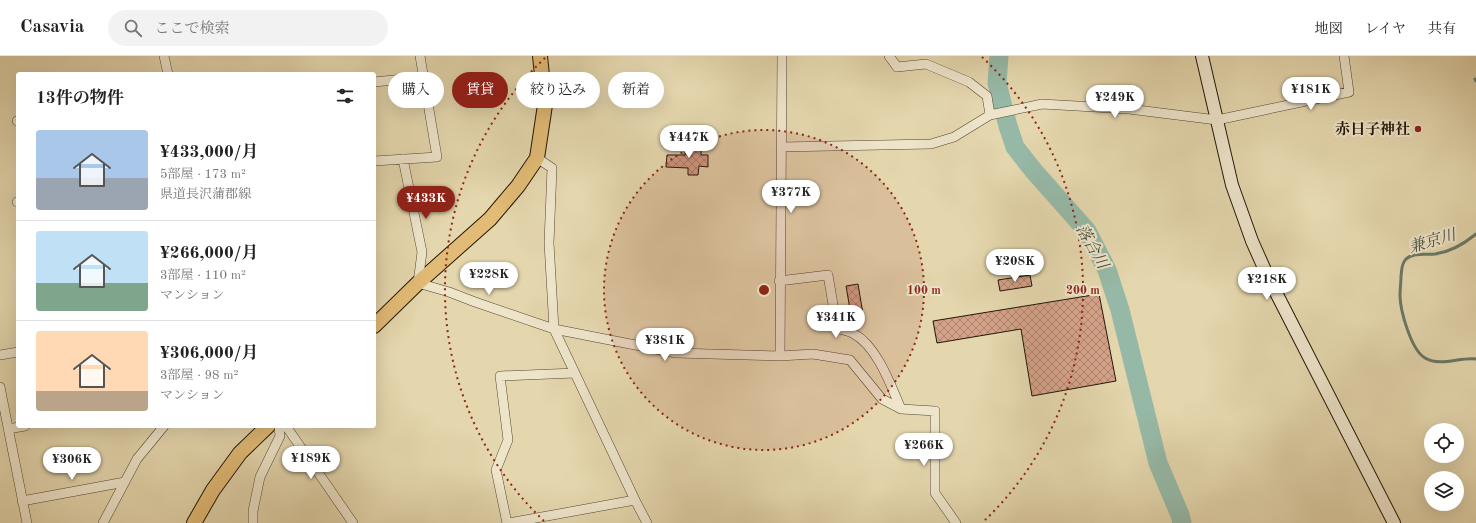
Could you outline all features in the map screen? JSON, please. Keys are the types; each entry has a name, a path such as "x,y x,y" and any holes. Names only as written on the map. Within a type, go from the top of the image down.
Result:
{"main road":[{"path":"376,324 418,283 490,219 518,186 537,158 545,105 540,56"},
{"path":"194,523 213,490 240,453 266,428"}],"street":[{"path":"164,56 168,72"},
{"path":"420,56 423,72"},
{"path":"780,356 779,281 782,56"},
{"path":"889,56 897,67 926,64 969,82 987,96 992,114"},
{"path":"1202,56 1232,186 1252,241 1268,277 1394,523"},
{"path":"781,147 931,144 954,137 992,114 1042,104 1129,109 1217,120 1349,92 1344,56"},
{"path":"376,82 388,81"},
{"path":"376,161 437,157 429,108"},
{"path":"537,158 552,168 548,243 554,329 647,523"},
{"path":"403,159 422,252 418,283 449,292 554,329 676,353 780,356 813,354 850,360 882,399 900,409 935,411 935,493 956,523"},
{"path":"779,281 828,274 837,328 854,333 866,342 888,376 900,409"},
{"path":"0,355 16,352"},
{"path":"575,373 500,376 508,440 496,470 508,523 635,500"},
{"path":"0,387 27,523"},
{"path":"8,429 16,428"},
{"path":"102,523 137,459 162,428"},
{"path":"253,523 253,511 260,477 280,436 280,428"},
{"path":"287,428 353,523"},
{"path":"22,501 125,482"}],"building":[{"path":"685,142 701,143 701,155 708,155 708,167 699,166 698,175 688,175 688,168 666,167 667,155 685,155"},
{"path":"1030,275 1032,286 1000,291 998,280"},
{"path":"858,284 863,314 851,315 846,286"},
{"path":"1099,294 1116,381 1032,396 1021,329 937,343 933,321"}],"waterway":[{"name":"落合川","path":"999,56 997,83 1015,147 1033,170 1087,231 1107,270 1120,310 1158,463 1182,523"},
{"name":"兼京川","path":"1476,234 1452,249 1435,254 1412,255 1406,259 1402,267 1400,295 1400,302 1407,329 1415,347 1420,354 1431,361 1437,362 1476,359"}],"place":[{"name":"赤日子神社","path":"1418,129"}]}
